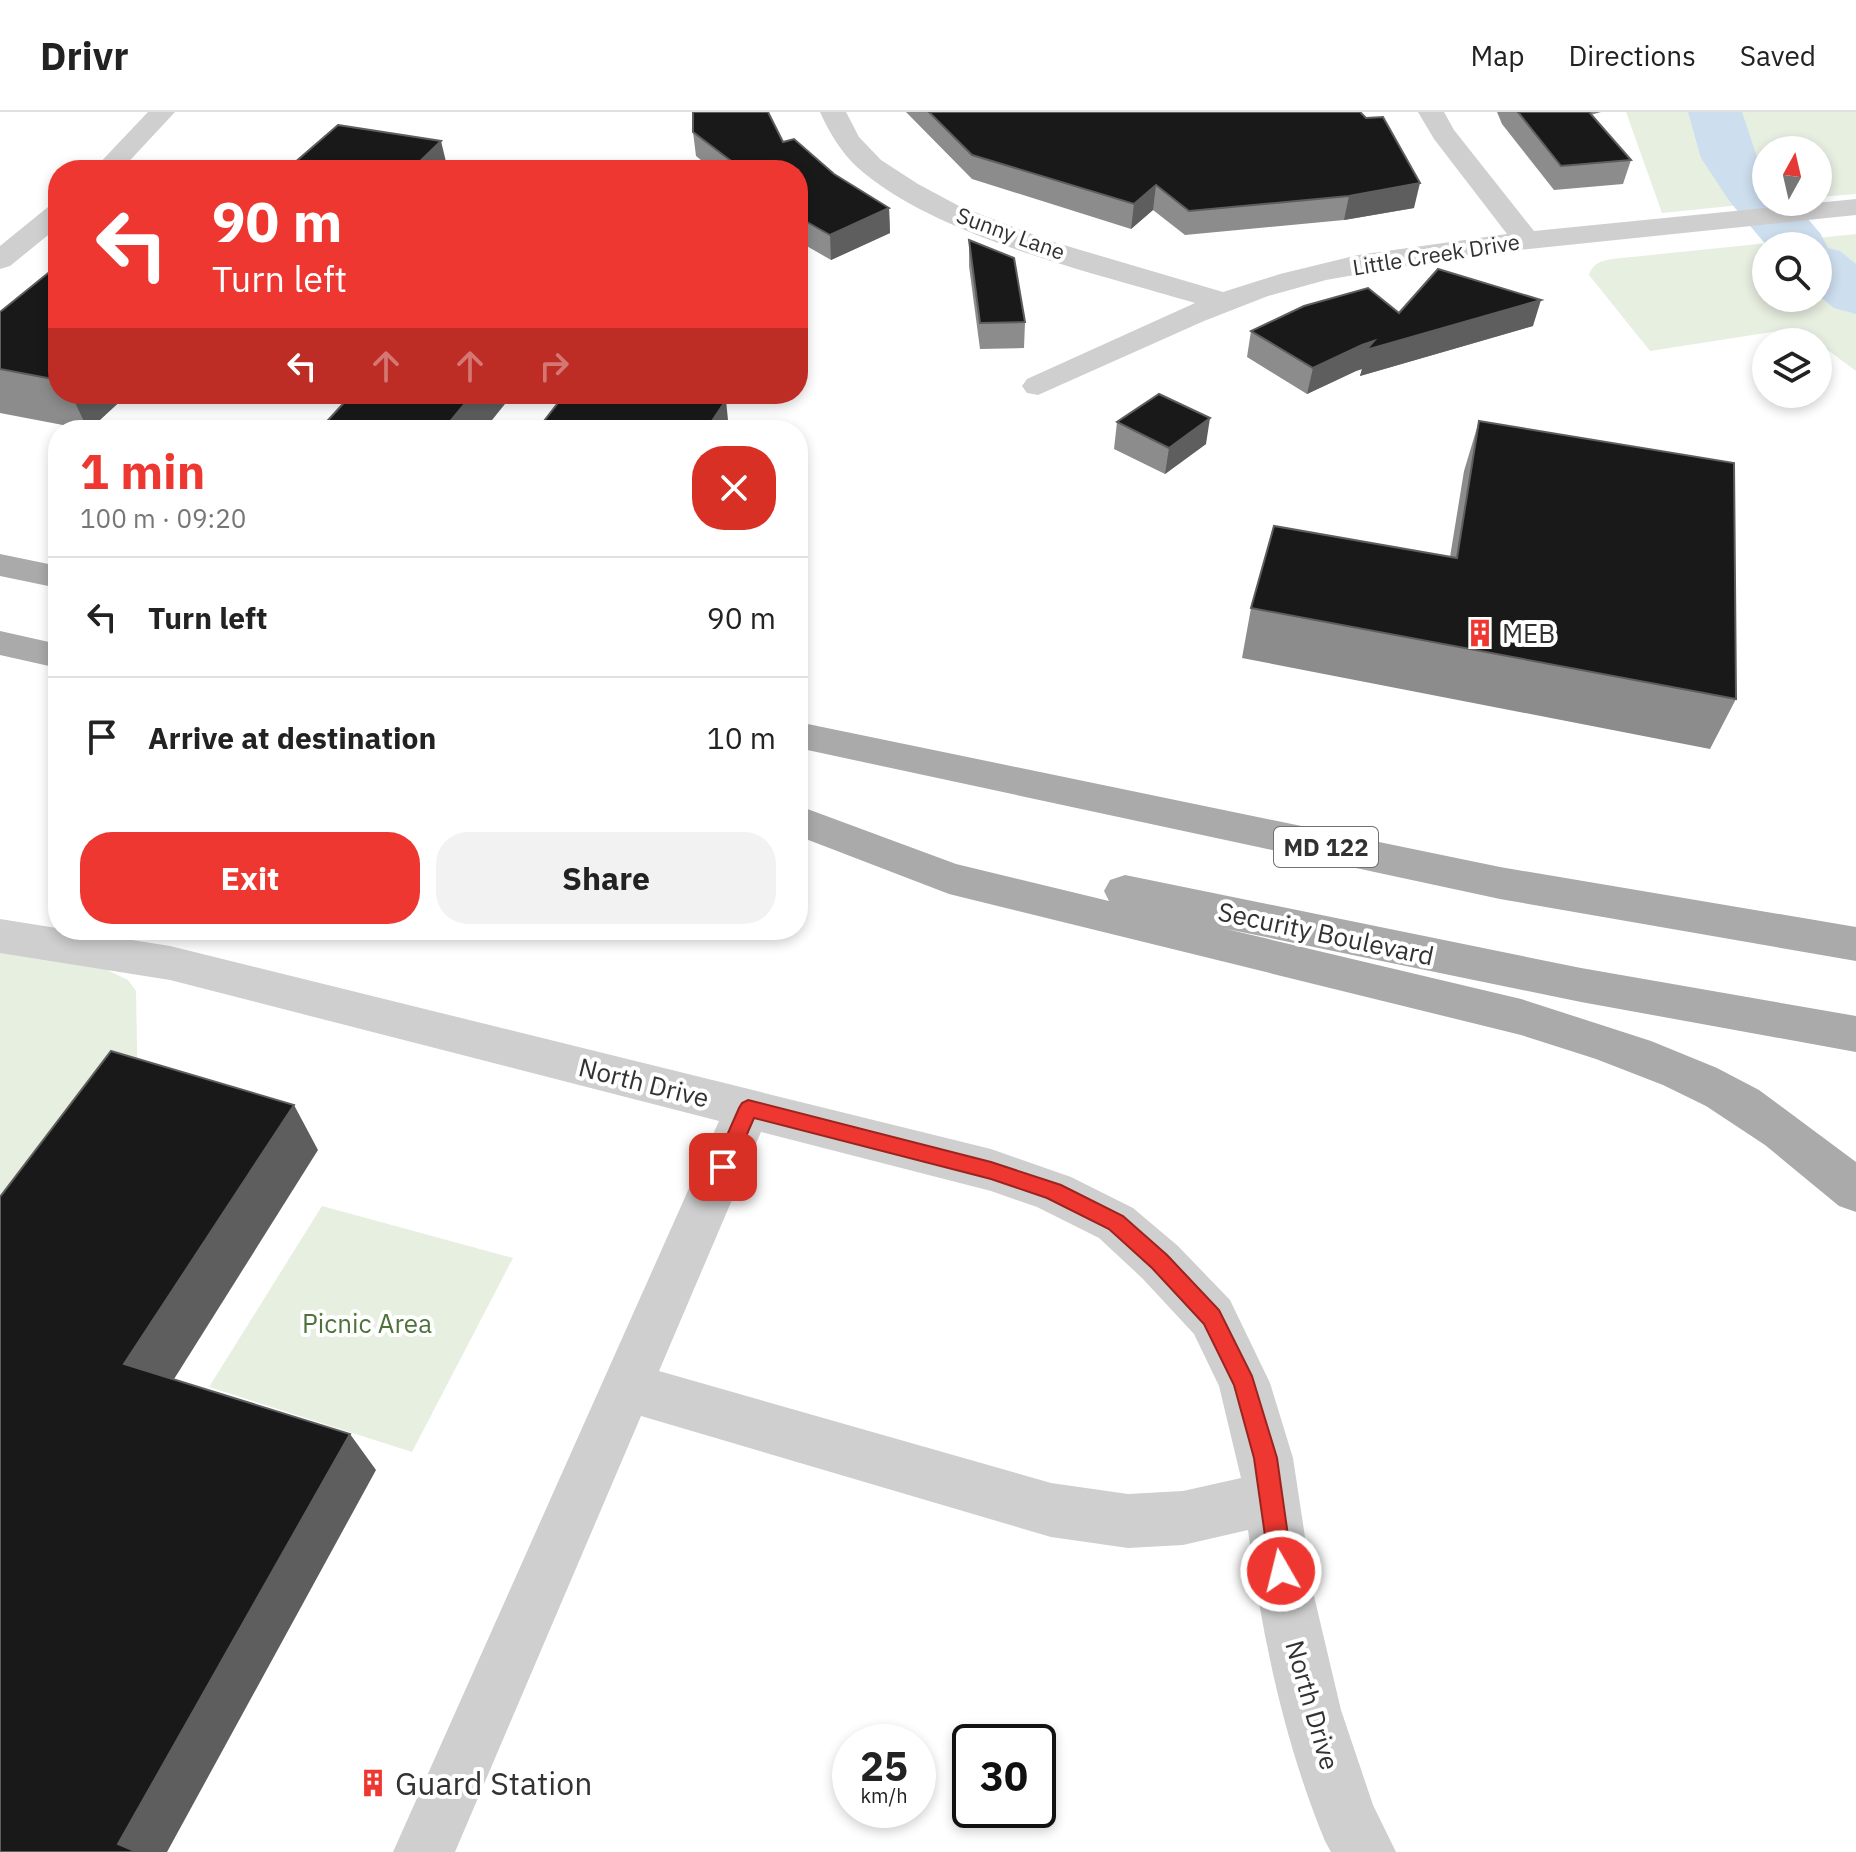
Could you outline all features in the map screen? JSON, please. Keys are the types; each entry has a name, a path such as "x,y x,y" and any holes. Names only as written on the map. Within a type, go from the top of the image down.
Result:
{"main road":[{"path":"0,565 48,575"},
{"path":"0,643 48,654"},
{"name":"MD 122","path":"808,737 1500,883 1856,944"},
{"name":"Security Boulevard","path":"808,824 1520,974 1709,1011 1856,1034"},
{"path":"808,825 949,878 1507,1013 1585,1037 1701,1081 1738,1102 1803,1146 1856,1191"}],"street":[{"path":"116,160 162,112"},
{"name":"Sunny Lane","path":"833,112 847,139 871,165 955,214 1010,236 1223,302"},
{"path":"1431,112 1443,133 1526,240"},
{"name":"Little Creek Drive","path":"1038,386 1159,328 1223,302 1290,280 1362,263 1526,240 1856,207"},
{"path":"0,260 48,221"},
{"name":"North Drive","path":"0,936 170,963 991,1170 1054,1192 1116,1223 1160,1262 1212,1317 1244,1383 1266,1458 1285,1596 1311,1710 1347,1819 1365,1852"},
{"path":"424,1852 748,1108"},
{"path":"627,1387 1051,1510 1128,1521 1183,1518 1271,1498"}],"green space":[{"path":"1626,112 1856,112 1856,194 1832,196 1832,136 1752,136 1752,204 1662,213"},
{"path":"1856,234 1856,371 1832,353 1832,328 1752,328 1752,335 1650,351 1589,275 1598,263 1752,245 1752,312 1832,312 1832,236"},
{"path":"0,936 46,941 128,980 136,991 138,1101 0,1291"},
{"name":"Picnic Area","path":"322,1206 513,1258 412,1452 209,1387"}],"building":[{"path":"693,112 768,112 783,142 794,139 834,174 889,208 830,235 808,223 808,160 730,160 693,132"},
{"path":"929,112 1360,112 1366,118 1383,117 1420,183 1349,196 1189,211 1156,185 1134,204 972,155"},
{"path":"1518,112 1589,112 1631,160 1561,166"},
{"path":"338,125 441,141 421,160 298,160"},
{"path":"969,240 1014,258 1025,322 980,323"},
{"path":"1438,269 1541,300 1366,350 1374,341 1313,368 1251,331 1304,306 1368,288 1399,313"},
{"path":"48,273 48,378 0,369 0,312"},
{"path":"1159,394 1210,418 1169,448 1117,422"},
{"path":"343,404 465,404 451,420 328,420"},
{"path":"557,404 723,404 713,420 545,420"},
{"name":"MEB","path":"1479,421 1734,463 1736,699 1251,608 1274,526 1457,558"},
{"path":"111,1051 294,1105 124,1364 350,1434 118,1844 137,1852 0,1852 0,1197"}],"waterway":[{"path":"1715,112 1729,158 1751,190 1787,232"},
{"path":"1832,275 1856,295"}],"place":[{"name":"MEB","path":"1480,633"},
{"name":"Guard Station","path":"373,1783"}],"route":[{"path":"723,1167 748,1108 991,1170 1054,1192 1116,1223 1160,1262 1212,1317 1244,1383 1266,1458 1281,1571"}]}
